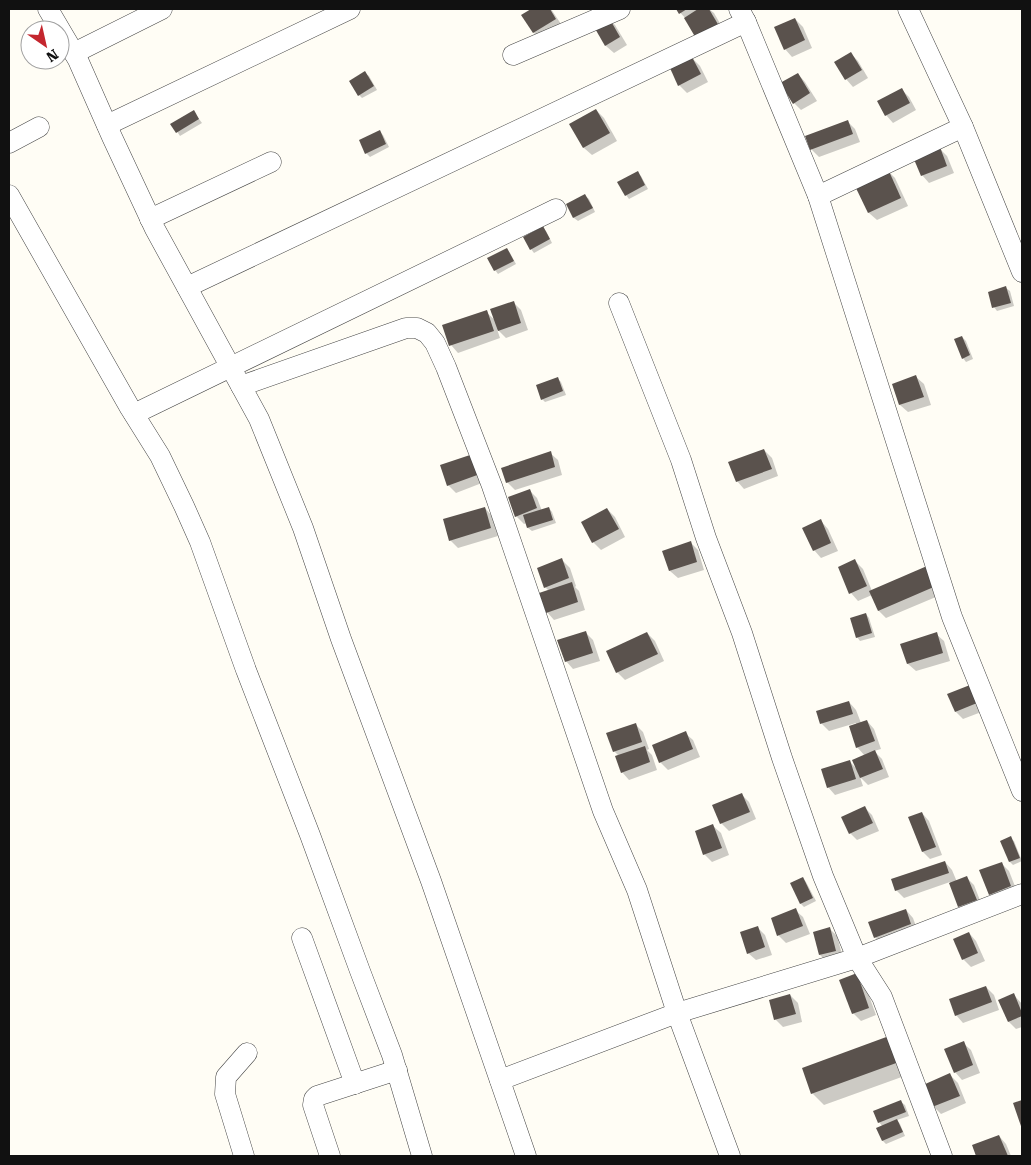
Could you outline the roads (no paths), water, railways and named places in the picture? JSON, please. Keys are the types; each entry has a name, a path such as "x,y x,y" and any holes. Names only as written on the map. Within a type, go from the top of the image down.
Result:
{"street":[{"path":"48,9 78,60 150,219 259,419 304,528 341,639 431,881 526,1156"},
{"path":"74,53 162,9"},
{"path":"107,125 350,9"},
{"path":"514,55 620,9"},
{"path":"908,9 963,127 1022,272"},
{"path":"187,287 742,16 818,196 952,617 1022,791"},
{"path":"9,143 39,127"},
{"path":"818,196 963,127"},
{"path":"150,219 271,162"},
{"path":"9,195 160,456 200,542 246,670 392,1055 422,1156"},
{"path":"134,414 556,209"},
{"path":"619,303 681,460 706,538 742,633 782,758 823,876 857,958 882,996 942,1156"},
{"path":"241,386 406,328 418,328 427,333 434,343 446,367 492,486 603,811 637,890 677,1013 730,1156"},
{"path":"500,1080 677,1013 857,958 1022,894"},
{"path":"302,938 355,1084"},
{"path":"244,1156 225,1094 226,1077 246,1054"},
{"path":"330,1156 313,1105 314,1099 317,1096 397,1070"}]}
